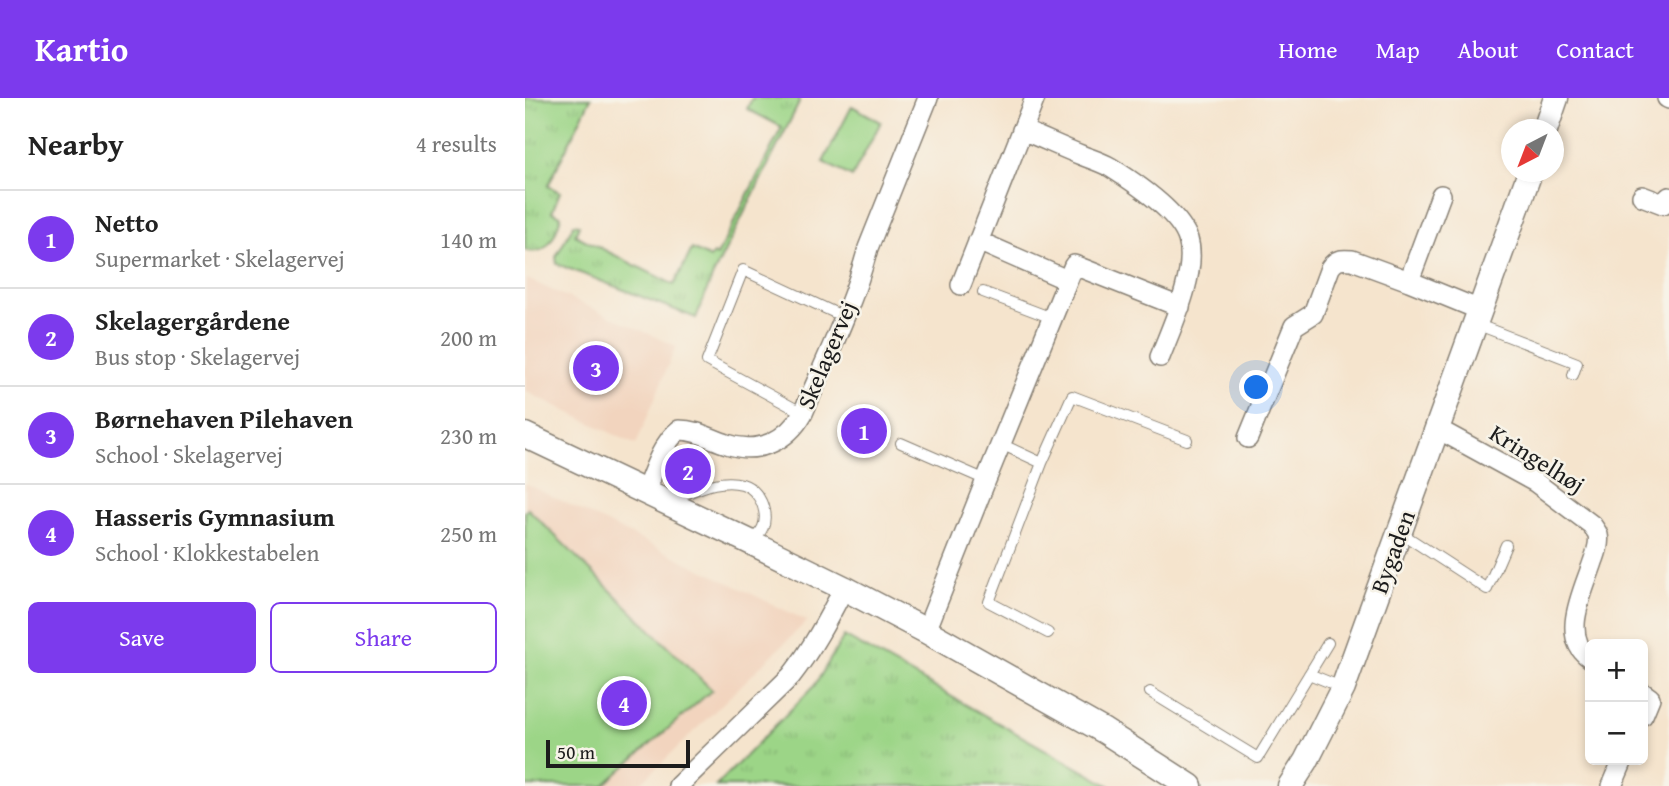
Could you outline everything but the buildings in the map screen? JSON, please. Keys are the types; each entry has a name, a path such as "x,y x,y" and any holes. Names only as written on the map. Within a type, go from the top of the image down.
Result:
{"street":[{"name":"Skelagervej","path":"654,497 667,444 679,430 697,432 745,448 775,442 797,424 844,317 868,248 928,98"},
{"path":"961,285 1035,98"},
{"path":"1549,119 1556,98"},
{"path":"1022,130 1109,166 1156,199 1176,219 1188,239 1187,282 1160,357"},
{"name":"Bygaden","path":"1290,786 1306,761 1343,688 1526,182"},
{"path":"1409,281 1441,195"},
{"path":"1642,196 1663,204 1669,197"},
{"path":"978,242 1067,280"},
{"path":"1248,438 1294,327 1313,314 1335,261 1352,260 1409,281 1477,317"},
{"path":"926,631 1074,265 1180,307"},
{"name":"Kringelhøj","path":"1438,429 1535,482 1592,525 1598,535 1598,548 1576,616 1574,633 1585,655"},
{"path":"525,435 746,540 926,631 1104,731 1190,786"},
{"path":"678,786 791,676 804,659 843,588"},
{"path":"1612,786 1621,765"}],"lane":[{"path":"803,413 707,361 736,286 743,270 844,317"},
{"path":"983,292 1052,318"},
{"path":"1477,317 1577,363 1573,375"},
{"path":"1048,634 989,602 1041,463 1072,396 1187,440"},
{"path":"901,443 986,480"},
{"path":"1001,444 1041,463"},
{"path":"654,497 717,482 744,484 753,489 761,499 765,514 761,532 746,540"},
{"path":"1400,533 1487,589 1506,545"},
{"path":"1150,692 1258,758 1328,643"},
{"path":"1309,674 1343,688"}],"shaded area":[{"path":"525,278 676,346 636,445 525,391"},
{"path":"525,483 807,621 638,786 525,786"}],"green space":[{"path":"525,98 591,98 548,186 560,192 552,212 561,216 557,230 545,248 533,252 525,250"},
{"path":"752,98 799,98 799,103 713,275 696,318 557,264 556,257 574,224 579,225 575,235 674,285 692,249 710,258 713,254 717,256 782,127 747,109"},
{"path":"852,106 881,122 852,177 823,162"},
{"path":"528,509 712,690 603,786 525,786 525,512"},
{"path":"844,636 1110,786 716,786 815,685"}],"place":[{"name":"Børnehaven Pilehaven","path":"596,368"},
{"name":"Netto","path":"864,431"},
{"name":"Skelagergårdene","path":"688,471"},
{"name":"Hasseris Gymnasium","path":"624,703"}]}
